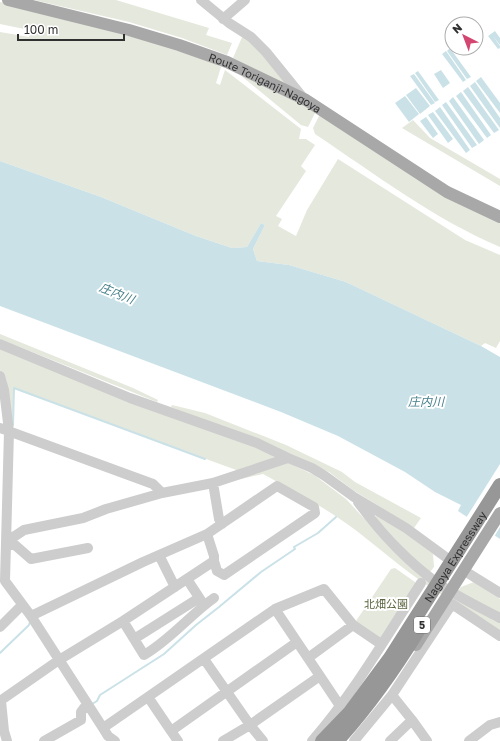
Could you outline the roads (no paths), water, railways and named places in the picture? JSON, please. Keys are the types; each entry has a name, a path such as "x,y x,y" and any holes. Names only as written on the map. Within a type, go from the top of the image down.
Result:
{"highway":[{"name":"Nagoya Expressway","path":"321,739 350,712 390,658 500,485"},
{"name":"Nagoya Expressway","path":"337,741 358,718 398,663 500,502"}],"main road":[{"name":"Route Toriganji-Nagoya","path":"8,0 129,30 180,45 227,62 306,100 447,192 500,217"},
{"path":"321,739 365,685 500,476"},
{"path":"342,741 356,728 388,688 500,512"}],"street":[{"path":"223,19 245,0"},
{"path":"205,1 228,23 251,37 266,52 306,100"},
{"path":"0,344 130,398 257,443 312,468 354,497 451,553"},
{"path":"0,376 4,390 6,525 3,581 31,616 108,736 115,741"},
{"path":"4,429 153,484 162,493"},
{"path":"5,544 24,530 83,518 106,509 162,493 213,483 288,458"},
{"path":"213,483 219,519 222,524"},
{"path":"31,616 159,555 207,534 277,486 314,507 315,512 224,574 217,570 207,534"},
{"path":"354,497 369,517 390,540 437,583 500,618"},
{"path":"5,544 15,544 31,559 88,548"},
{"path":"159,555 175,587"},
{"path":"7,741 4,731 0,701 58,660 123,621 214,561"},
{"path":"464,570 500,593"},
{"path":"187,578 201,602"},
{"path":"312,741 340,706 421,583"},
{"path":"103,728 275,609 324,589 353,625 381,644"},
{"path":"134,639 201,602 214,598"},
{"path":"123,621 144,655 154,649 201,602"},
{"path":"354,741 392,695 452,604 500,636"},
{"path":"0,627 22,605"},
{"path":"275,609 340,706"},
{"path":"308,658 353,625"},
{"path":"170,731 297,642"},
{"path":"204,659 250,725 263,741"},
{"path":"223,741 250,725 320,676"},
{"path":"392,695 427,741"},
{"path":"148,697 178,741"},
{"path":"44,741 81,720 81,712 87,704"},
{"path":"390,741 412,720"},
{"path":"469,741 490,725 499,724"}],"water":[{"path":"495,31 500,38 500,45 493,36 500,46 498,49 488,36"},
{"path":"444,52 444,56 449,56 466,80 463,82 442,54"},
{"path":"451,56 456,56 471,77 467,79"},
{"path":"441,70 450,83 443,88 434,74"},
{"path":"418,71 439,100 435,102 415,73"},
{"path":"414,74 435,103 431,105 410,76"},
{"path":"481,77 500,103 500,113 476,81"},
{"path":"475,82 500,118 500,128 470,86"},
{"path":"468,87 499,130 494,133 463,91"},
{"path":"416,88 430,106 420,114 406,95"},
{"path":"461,92 491,135 487,138 456,96"},
{"path":"405,96 419,114 409,122 395,103"},
{"path":"453,97 484,140 479,144 449,101"},
{"path":"446,102 477,145 472,148 442,105"},
{"path":"440,107 470,150 466,153 435,111"},
{"path":"433,112 453,139 448,143 428,115"},
{"path":"426,117 438,134 433,138 420,121"},
{"name":"庄内川","path":"0,161 101,197 196,236 232,248 247,247 261,223 265,225 253,249 257,261 289,265 346,282 481,346 500,357 500,539 458,511 461,505 435,492 405,472 338,436 281,412 0,306"}],"waterway":[{"path":"13,425 14,388 205,459"},
{"path":"92,704 97,701 100,695 164,654 196,625 261,572 295,549 294,547 318,533 336,517"},
{"path":"0,653 29,625 30,622"}],"park label":[{"name":"北畑公園","path":"386,603"}]}
